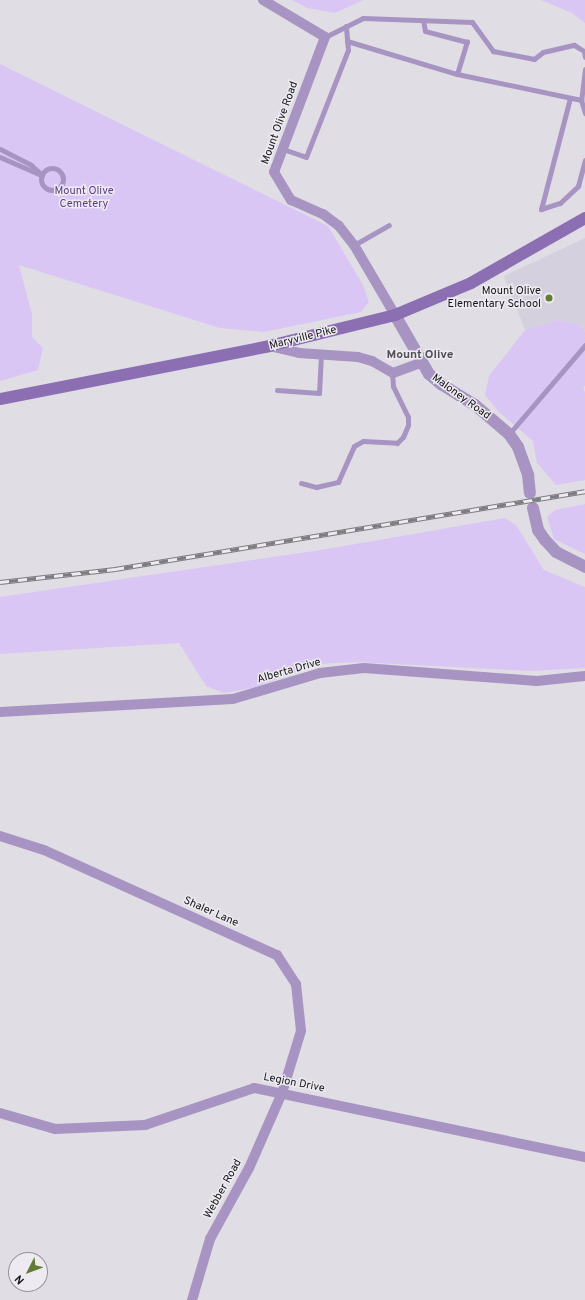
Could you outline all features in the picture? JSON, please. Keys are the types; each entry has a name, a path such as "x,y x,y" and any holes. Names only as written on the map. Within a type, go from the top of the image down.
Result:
{"main road":[{"name":"Maryville Pike","path":"0,399 269,346 395,315 471,283 585,218"}],"street":[{"path":"263,0 325,37"},
{"name":"Mount Olive Road","path":"325,37 274,172 291,200 323,214 339,226 354,245 395,315"},
{"name":"Maloney Road","path":"395,315 429,374 441,384 475,405 509,434 518,447 528,476 530,493"},
{"path":"269,346 299,353 358,357 372,361 392,372 423,362"},
{"path":"533,508 538,530 545,540 556,552 585,567"},
{"name":"Alberta Drive","path":"0,712 233,699 320,673 364,668 537,681 585,676"},
{"name":"Shaler Lane","path":"0,836 44,850 277,955 296,984 301,1031 282,1093"},
{"name":"Legion Drive","path":"0,1114 56,1129 145,1125 254,1088 585,1157"},
{"name":"Webber Road","path":"192,1300 210,1239 249,1168 282,1093"}],"lane":[{"path":"325,37 363,18 472,22 493,51 534,58 543,52 574,45 584,51 585,57"},
{"path":"423,20 425,31 467,42 457,74"},
{"path":"283,149 306,157 348,50 346,26"},
{"path":"347,41 457,74 581,100"},
{"path":"585,69 581,100 585,113"},
{"path":"570,98 541,209 560,202 578,186 585,160"},
{"path":"0,149 31,165 42,175 42,185 48,190 55,190 62,182 62,175 57,170 47,170 42,175"},
{"path":"0,157 42,175"},
{"path":"354,245 389,225"},
{"path":"509,434 585,345"},
{"path":"277,390 319,393 322,354"},
{"path":"301,483 316,487 338,482 354,446 363,441 397,443 403,437 408,425 408,417 393,386 392,372"}],"shaded area":[{"name":"Mount Olive Elementary School","path":"585,238 585,332 578,324 558,320 525,330 504,276"}],"green space":[{"path":"292,0 363,0 335,13 307,8"},
{"path":"541,0 585,0 585,23 572,13"},
{"name":"Mount Olive Cemetery","path":"0,64 328,226 363,285 369,302 361,312 264,332 220,328 19,265 32,314 32,337 43,348 38,370 0,381"},
{"path":"558,320 578,324 585,332 585,385 583,389 585,392 585,480 556,485 537,463 533,441 499,412 485,395 489,376 525,330"},
{"path":"585,504 585,554 554,539 547,517 555,510"},
{"path":"505,518 516,525 544,570 585,587 585,668 532,671 356,662 320,664 252,688 224,693 206,686 179,643 0,654 0,597 321,550"}],"railway":[{"path":"0,582 115,569 585,491"}],"place":[{"name":"Mount Olive Elementary School","path":"549,298"}],"district":[{"name":"Mount Olive","path":"420,356"}]}
